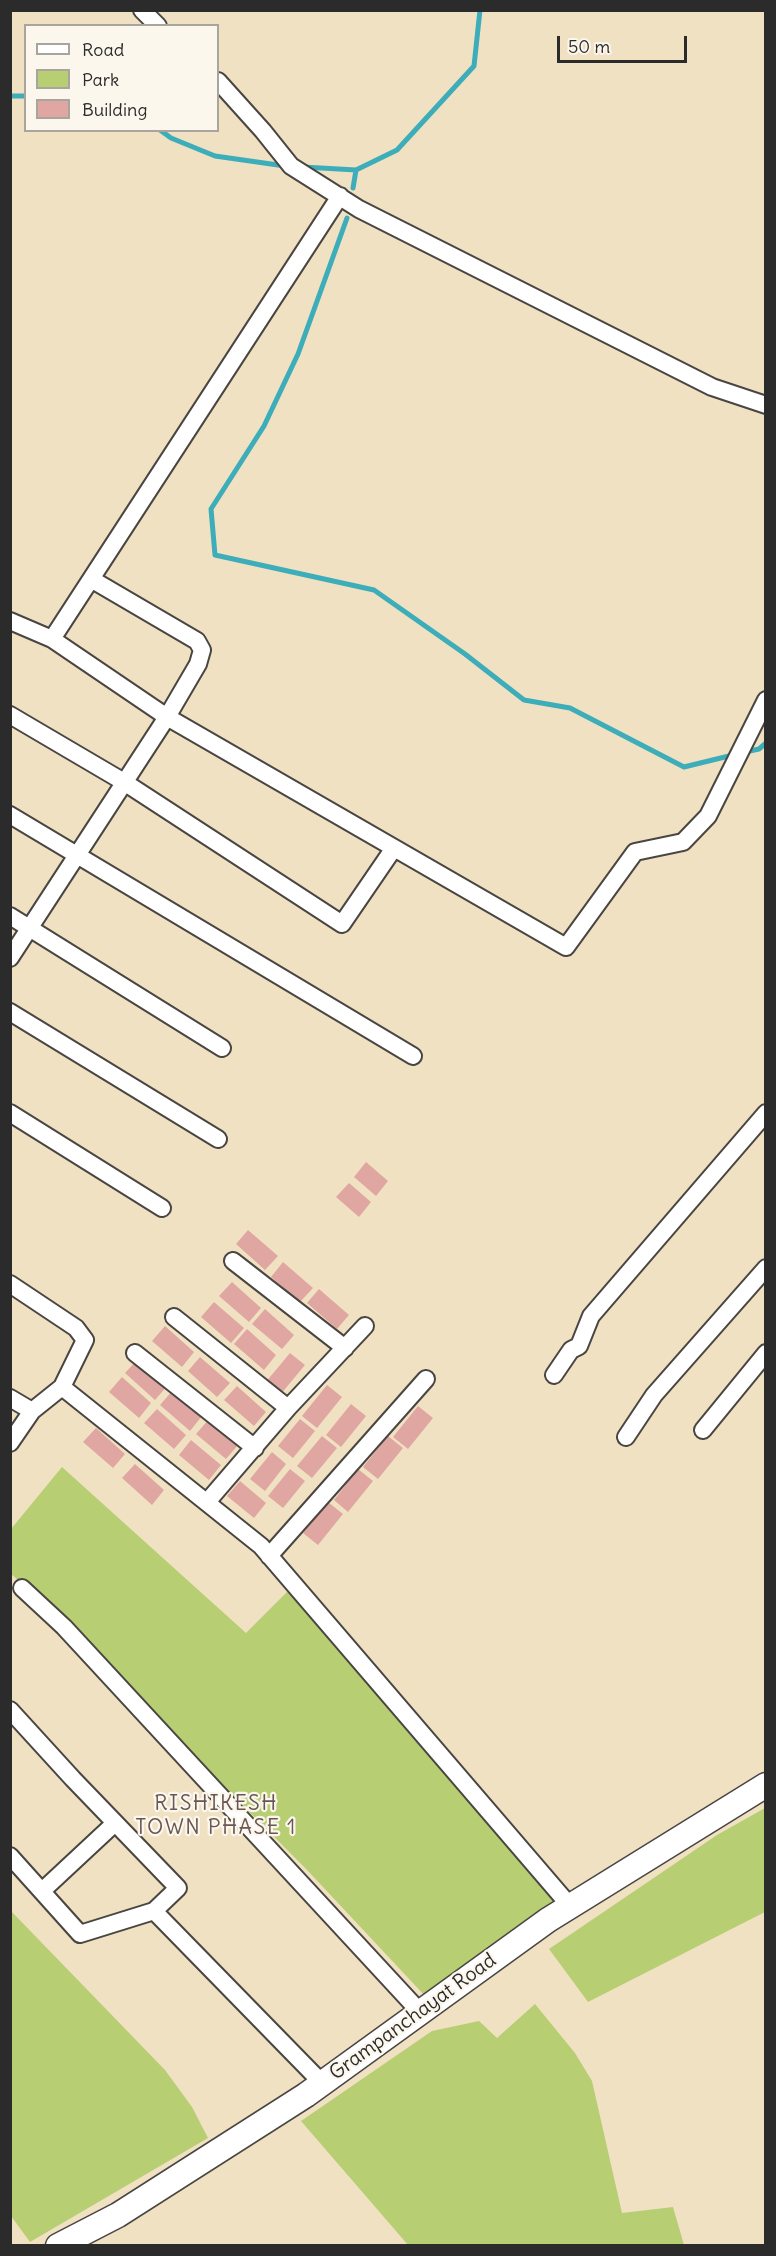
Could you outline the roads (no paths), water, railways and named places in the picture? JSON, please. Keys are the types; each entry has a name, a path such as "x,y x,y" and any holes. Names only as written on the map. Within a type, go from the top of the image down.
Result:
{"street":[{"path":"142,10 156,24"},
{"path":"219,82 291,166 359,209 702,382 765,405"},
{"path":"52,639 340,196"},
{"path":"10,958 166,717 198,664 202,650 197,641 91,579"},
{"path":"10,621 52,639 166,717 566,947 635,852 683,842 708,816 765,700"},
{"path":"10,715 124,782 342,924 394,848"},
{"path":"10,815 412,1056"},
{"path":"10,916 222,1048"},
{"path":"10,1012 218,1139"},
{"path":"10,1113 162,1208"},
{"path":"554,1375 571,1350 579,1346 591,1316 765,1113"},
{"path":"233,1261 345,1348"},
{"path":"626,1437 654,1395 765,1268"},
{"path":"10,1284 76,1328 85,1340 62,1387 32,1411 10,1443"},
{"path":"174,1317 288,1408"},
{"path":"207,1502 288,1408 365,1326"},
{"path":"135,1353 255,1448"},
{"path":"703,1430 765,1353"},
{"path":"269,1556 426,1379"},
{"path":"62,1387 261,1546 570,1906"},
{"path":"10,1398 32,1411"},
{"path":"22,1588 64,1627 420,2012"},
{"path":"10,1710 178,1888 154,1911 80,1934 10,1856"},
{"name":"Grampanchayat Road","path":"58,2246 118,2215 322,2083 570,1906 765,1785"},
{"path":"42,1891 115,1823"},
{"path":"154,1911 322,2083"}],"waterway":[{"path":"353,188 356,170 397,150 474,66 480,10"},
{"path":"10,96 24,96"},
{"path":"163,132 171,138 215,156 285,166"},
{"path":"303,167 356,170"},
{"path":"347,218 298,354 264,426 211,509 215,555 374,590 465,654 524,700 570,708 684,767 733,755"},
{"path":"745,752 759,749 766,743"}],"district":[{"name":"RISHIKESH TOWN PHASE 1","path":"216,1816"}]}
